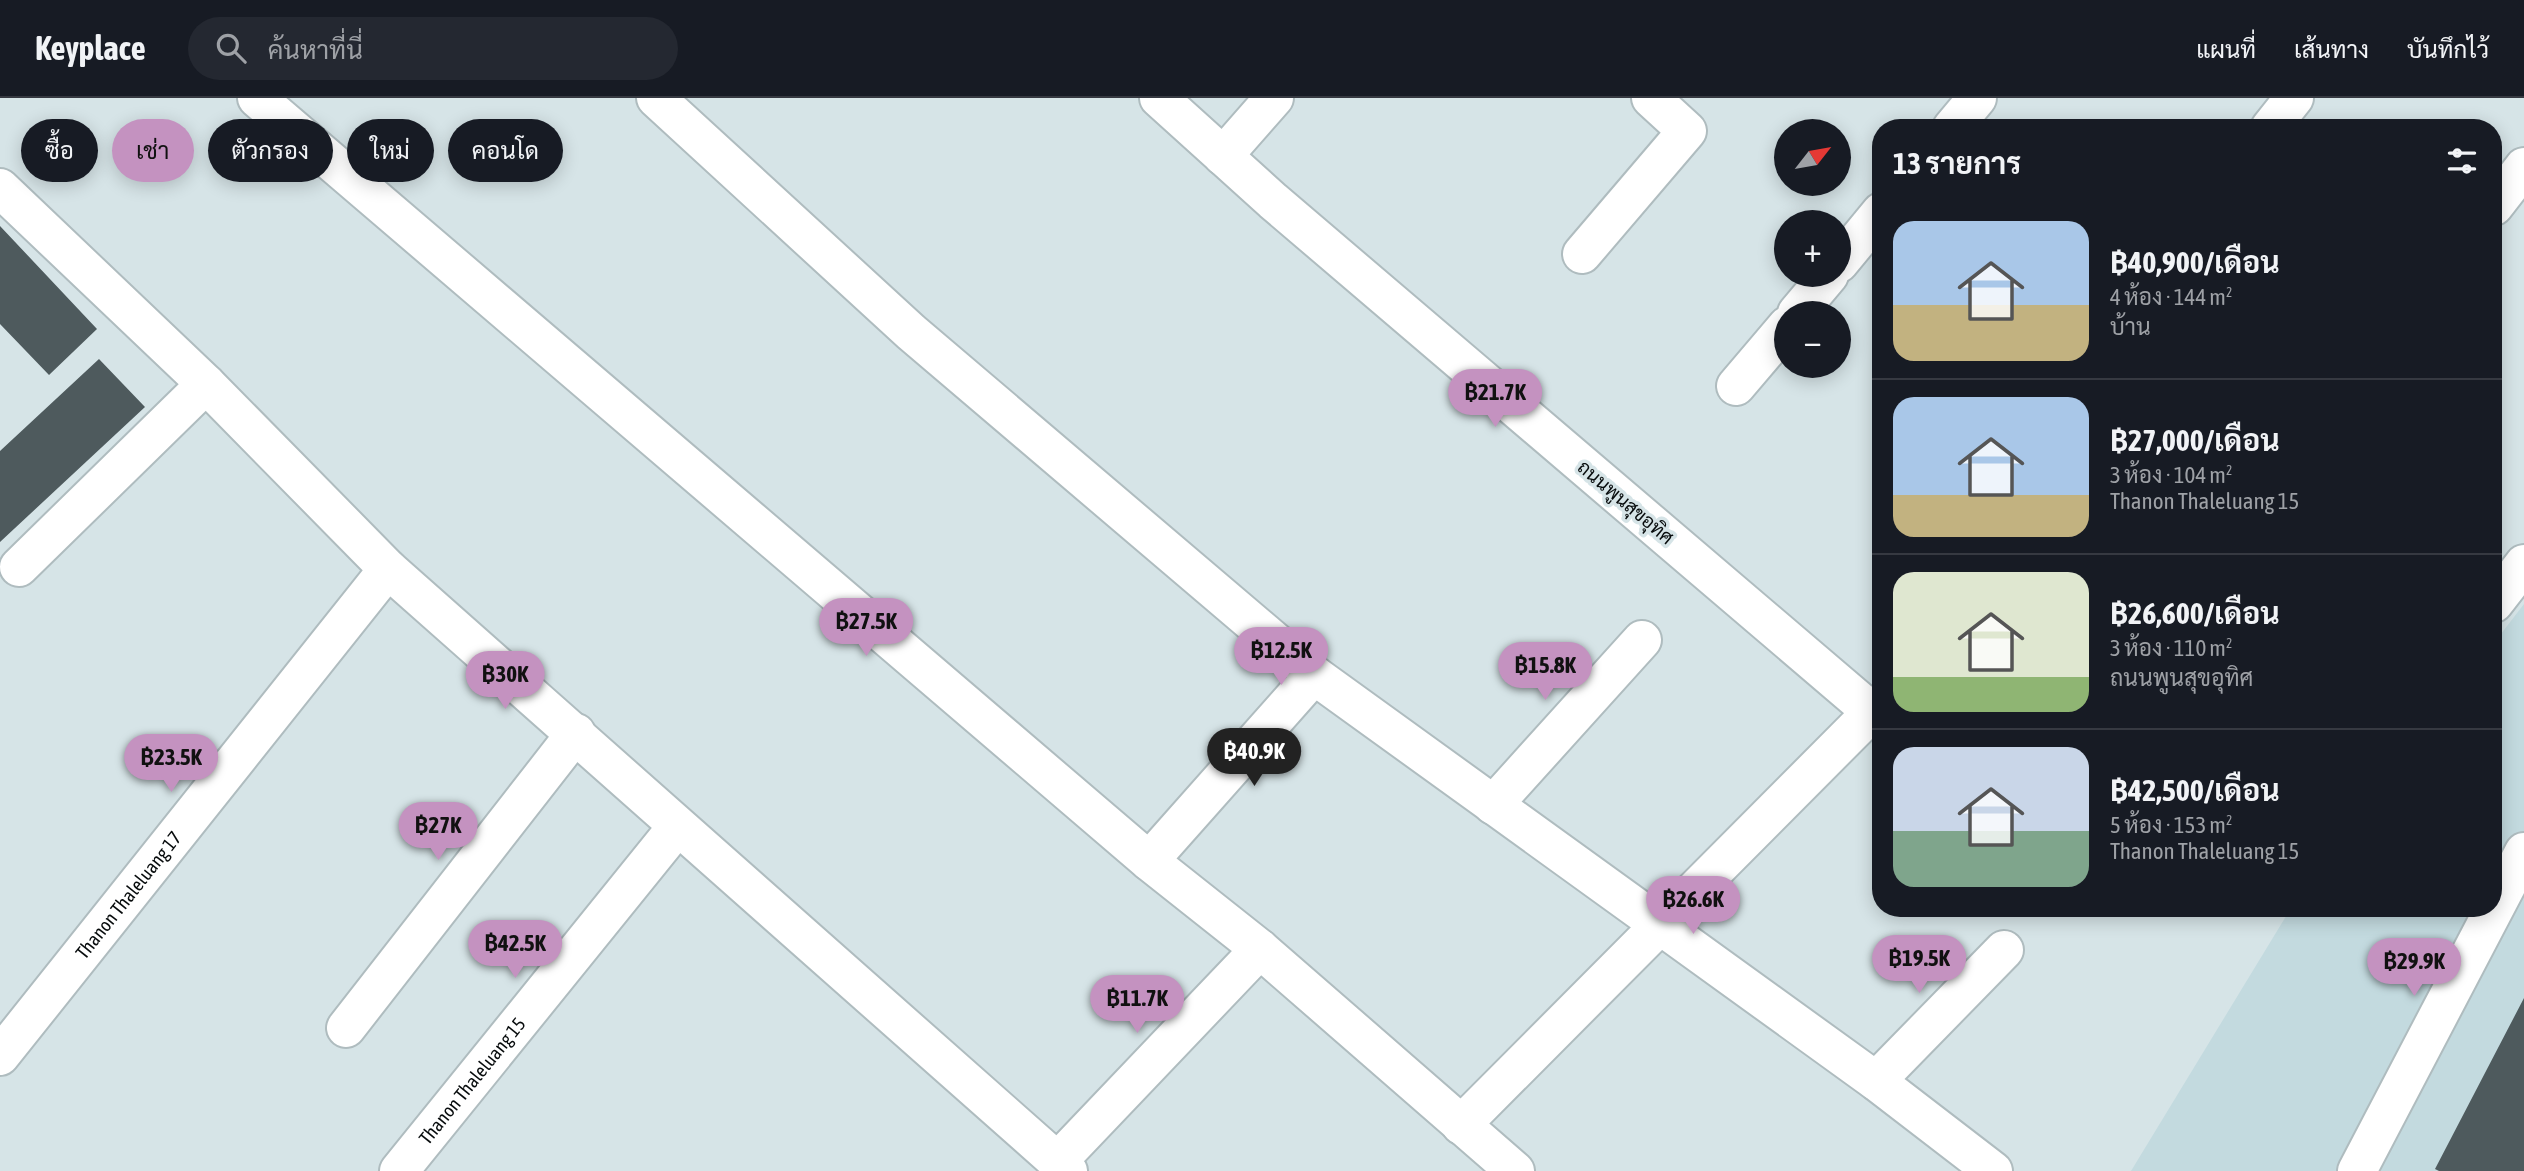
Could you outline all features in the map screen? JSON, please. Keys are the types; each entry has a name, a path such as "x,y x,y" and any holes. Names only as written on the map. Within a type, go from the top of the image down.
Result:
{"street":[{"path":"257,98 1149,861 1260,949 1515,1171"},
{"path":"656,98 911,332 1314,675 1876,1081 1993,1171"},
{"name":"ถนนพูนสุขอุทิศ","path":"1159,98 1223,156 1872,703"},
{"path":"1223,156 1274,98"},
{"path":"1582,254 1686,131 1651,98"},
{"path":"1960,119 1977,98"},
{"path":"2277,119 2294,98"},
{"path":"2502,196 2524,167"},
{"path":"0,188 206,384 388,569 1063,1166 1260,949"},
{"path":"1851,248 1872,223"},
{"path":"1807,301 1819,287"},
{"path":"1736,386 1774,341"},
{"path":"19,567 206,384"},
{"path":"2502,593 2524,564"},
{"name":"Thanon Thaleluang 17","path":"0,1056 388,569"},
{"path":"1493,805 1642,640"},
{"path":"1149,861 1314,675"},
{"path":"1461,1125 1872,712"},
{"path":"346,1028 576,733"},
{"name":"Thanon Thaleluang 15","path":"400,1171 677,827"},
{"path":"2502,894 2524,852"},
{"path":"2357,1171 2490,917"},
{"path":"1876,1081 2004,950"}],"shaded area":[{"path":"2524,604 2524,1171 2131,1171 2286,917 2502,917 2502,633"}],"building":[{"path":"0,226 97,329 49,375 0,324"},
{"path":"99,359 145,407 0,542 0,451"},
{"path":"2524,998 2524,1171 2435,1169"}]}
